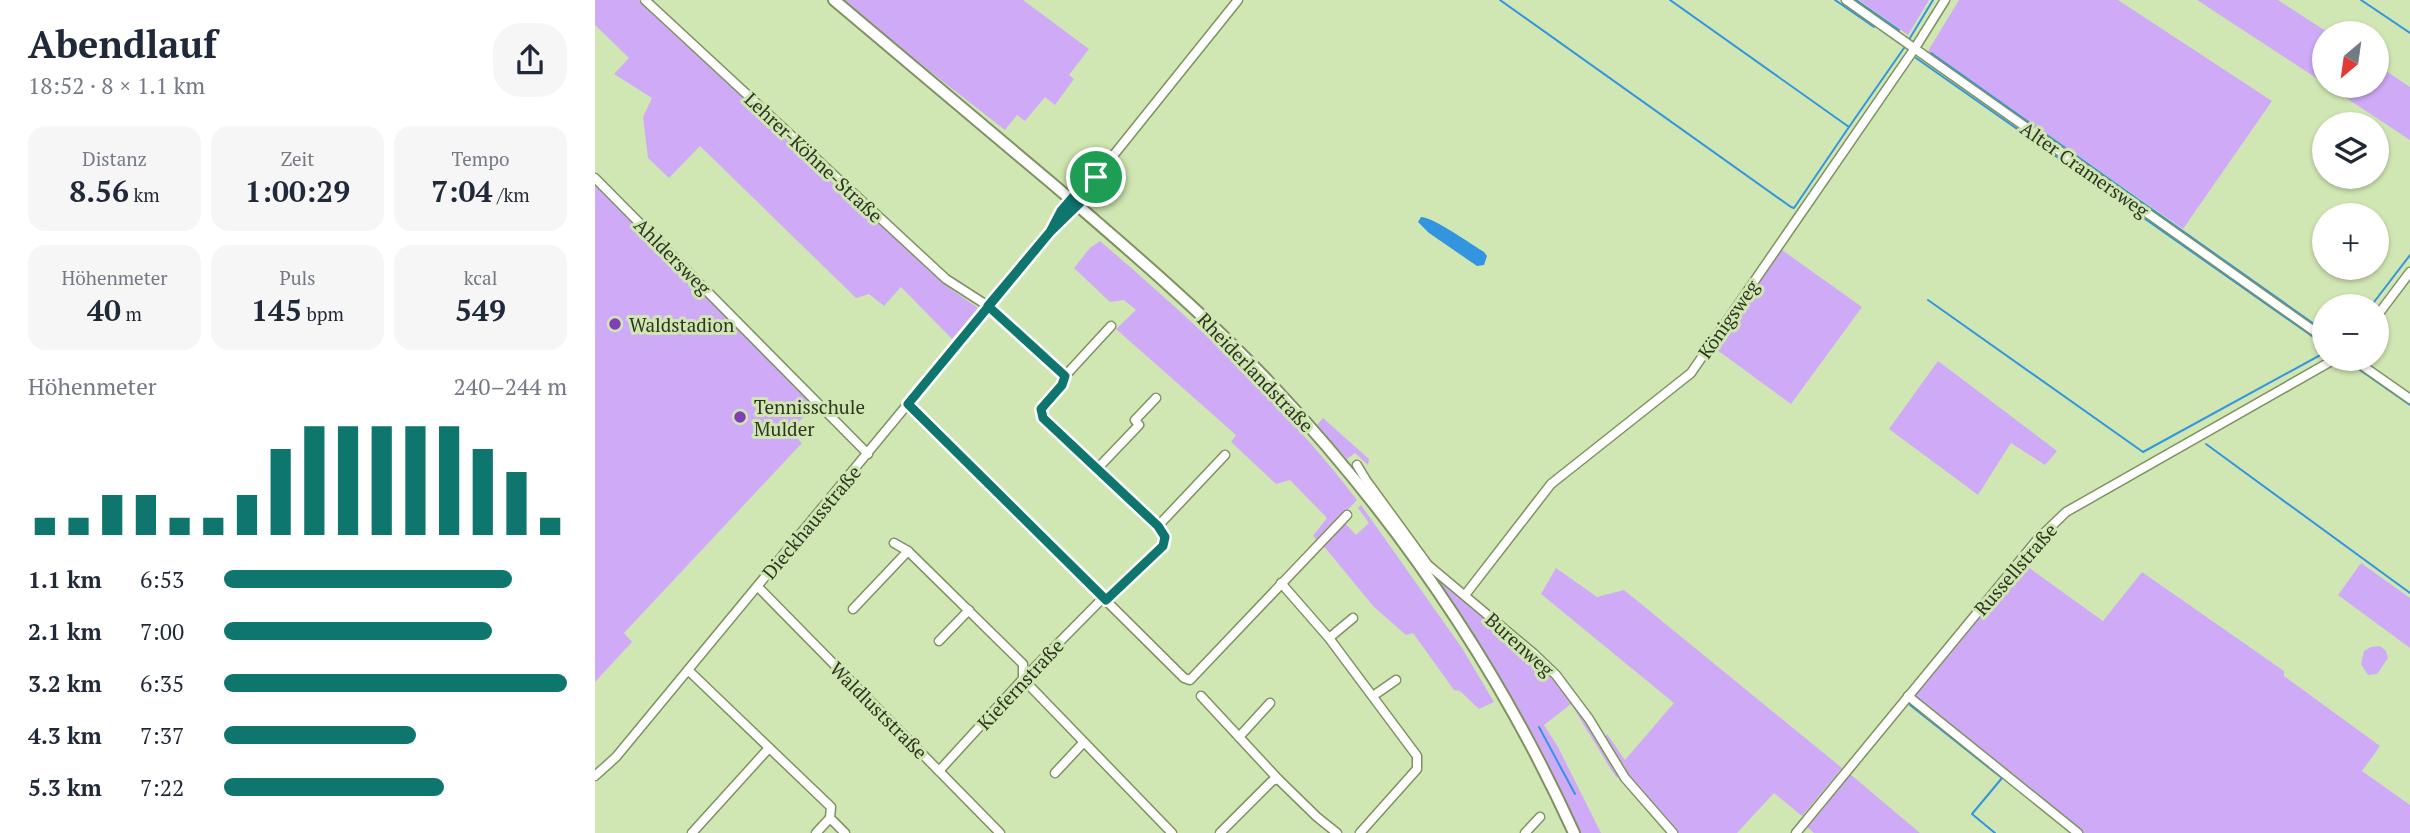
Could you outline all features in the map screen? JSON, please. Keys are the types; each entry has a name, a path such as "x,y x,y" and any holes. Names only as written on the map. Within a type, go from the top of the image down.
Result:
{"main road":[{"name":"Rheiderlandstraße","path":"834,0 1190,304 1298,413 1356,481 1441,594 1498,684 1574,833"}],"street":[{"name":"Lehrer-Köhne-Straße","path":"645,0 946,279 988,306 1065,376"},
{"name":"Dieckhausstraße","path":"595,776 616,757 1074,203 1087,196 1096,177 1238,0"},
{"name":"Alter Cramersweg","path":"1846,0 2312,329"},
{"name":"Königsweg","path":"1465,595 1551,484 1691,373 1915,48 1945,0"},
{"name":"Ahldersweg","path":"595,178 868,454"},
{"path":"2389,300 2410,272"},
{"path":"1111,326 1065,376 1062,385 1041,409 1043,418 1158,526 1224,455"},
{"name":"Russellstraße","path":"1796,833 2037,540 2066,512 2314,371"},
{"path":"2370,371 2410,399"},
{"path":"1097,469 1139,425 1135,420 1156,398"},
{"path":"908,404 1189,680 1347,515"},
{"name":"Burenweg","path":"1357,465 1428,565 1556,675 1589,719 1625,778 1673,833"},
{"name":"Kiefernstraße","path":"939,771 1023,679 1163,546 1165,537 1158,526"},
{"path":"894,543 908,551 1023,664 1023,679 1172,833"},
{"path":"853,609 908,551"},
{"path":"1281,583 1329,638 1417,756 1417,769 1360,833"},
{"name":"Waldluststraße","path":"758,587 1000,833"},
{"path":"939,640 969,610"},
{"path":"1329,638 1353,618"},
{"path":"688,670 831,807 830,818 816,833"},
{"path":"1373,696 1396,680"},
{"path":"1201,696 1278,779 1337,833"},
{"path":"1907,696 2078,833"},
{"path":"1239,737 1270,703"},
{"path":"1055,773 1083,743"},
{"path":"692,833 769,748"},
{"path":"1220,833 1272,781 1278,779"},
{"path":"1525,833 1540,817"},
{"path":"830,818 845,833"}],"shaded area":[{"path":"595,0 638,0 945,285 978,308 952,339 901,287 884,306 869,294 856,298 700,146 669,178 648,158 643,117 652,98 614,74 629,58 595,25"},
{"path":"843,0 1023,0 1089,49 1069,75 1074,79 1055,105 1045,97 1025,121 1017,115 1005,130"},
{"path":"1859,0 1929,0 1908,35"},
{"path":"1959,0 2118,0 2272,101 2183,229 1928,51"},
{"path":"2197,0 2278,0 2312,22 2312,75"},
{"path":"2389,73 2410,87 2410,140 2389,126 2389,112 2367,112 2346,98 2389,98"},
{"path":"595,185 815,405 790,431 802,443 624,633 632,642 595,682"},
{"path":"1100,241 1169,301 1267,396 1357,500 1318,541 1313,536 1327,518 1290,480 1276,484 1231,442 1236,435 1116,329 1136,310 1124,300 1110,302 1074,268 1090,248"},
{"path":"1782,250 1862,307 1791,404 1713,347"},
{"path":"1938,361 2057,451 2045,465 2011,443 1978,495 1889,429"},
{"path":"1323,418 1369,459 1368,465 1355,453 1347,459 1317,425"},
{"path":"1337,452 1429,569 1534,657 1566,689 1619,774 1617,778 1571,704 1544,725 1558,747 1601,833 1579,833 1517,712"},
{"path":"1361,505 1462,648 1494,702 1479,709 1460,691 1454,690 1413,633 1406,635 1374,607 1322,544 1343,521 1356,535 1369,523 1358,508"},
{"path":"2021,562 2103,621 2142,572 2284,671 2284,676 2380,746 2362,771 2410,805 2410,833 2083,833 1914,696"},
{"path":"2361,563 2410,598 2410,648 2338,595"},
{"path":"1556,568 1597,597 1624,590 1842,768 1802,816 1774,793 1737,833 1676,833 1622,768 1604,740 1607,734 1625,760 1674,703 1541,594"},
{"path":"2380,646 2386,651 2388,658 2377,674 2368,675 2361,664 2364,651"},
{"path":"1850,774 1920,833 1814,833 1807,827"}],"water":[{"path":"1421,217 1443,226 1484,252 1487,256 1484,265 1477,266 1429,233 1418,222"}],"waterway":[{"path":"1500,0 1791,207 1794,208 1849,127"},
{"path":"1670,0 1849,127 1904,48"},
{"path":"1835,0 1874,27"},
{"path":"1856,0 1899,30"},
{"path":"1910,38 1933,0"},
{"path":"2361,0 2410,33"},
{"path":"1931,53 2312,323"},
{"path":"1916,58 2312,336"},
{"path":"2380,294 2410,255"},
{"path":"1928,300 2143,452 2312,360"},
{"path":"2361,371 2410,405"},
{"path":"2206,444 2410,593"},
{"path":"1910,705 2002,778 1972,814 1995,833"},
{"path":"1539,727 1575,794"}],"place":[{"name":"Waldstadion","path":"615,324"},
{"name":"Tennisschule Mulder","path":"740,417"}],"route":[{"path":"1096,177 1080,189 1061,211 1050,232 988,306 1065,376 1062,385 1041,409 1043,418 1158,526 1165,537 1163,546 1106,600 908,404 988,306 1050,232 1087,196 1096,177"}]}
